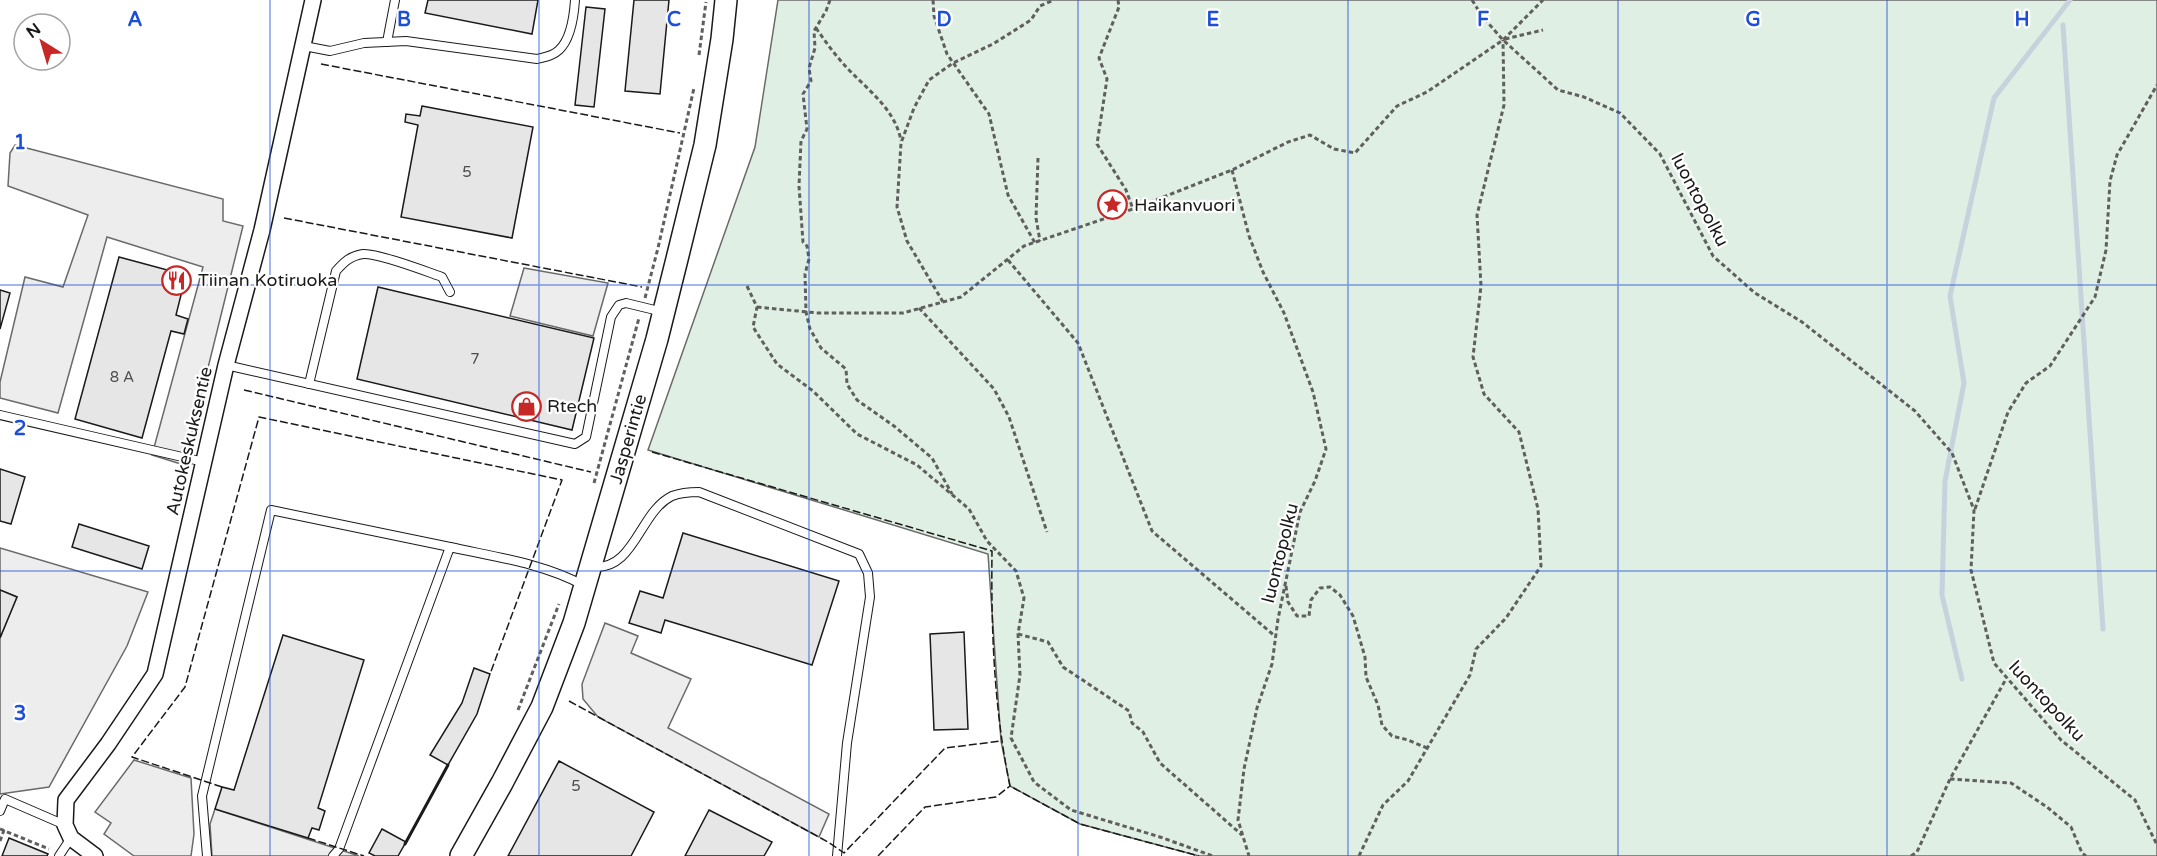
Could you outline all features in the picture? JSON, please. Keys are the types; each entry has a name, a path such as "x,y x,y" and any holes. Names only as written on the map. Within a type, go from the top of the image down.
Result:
{"main road":[{"name":"Jasperintie","path":"461,856 542,707 574,623 664,312 705,145 726,0"}],"street":[{"name":"Autokeskuksentie","path":"68,832 66,800 108,744 155,674 226,365 262,230 313,0"},
{"path":"68,832 88,854"}],"lane":[{"path":"387,42 395,0"},
{"path":"304,46 330,51 364,44 406,41 537,59 552,56 561,49 569,33 575,0"},
{"path":"309,384 336,271 346,259 365,254 408,265 442,277 450,292"},
{"path":"226,365 576,444 586,437 611,317 619,305 626,303 664,312"},
{"path":"0,415 204,462"},
{"path":"207,856 202,796 271,510 531,565 568,577 587,576 622,558 657,507 671,496 699,492 859,554 868,573 870,597 847,743 837,856"},
{"path":"333,856 339,849 450,547"},
{"path":"0,811 2,798 68,832 58,856"}],"path":[{"path":"830,0 814,31 815,48 809,68 811,81 804,94 807,129 801,141 799,164 803,242 807,246 809,259 805,274 806,312 810,329 821,348 846,369 847,384 857,400 894,426 932,458 952,495"},
{"path":"933,0 934,16 947,54 989,114 1008,195 1038,242"},
{"path":"901,143 914,108 930,80 953,63 993,44 1031,20 1040,6 1054,0"},
{"path":"1118,0 1119,7 1099,58 1107,79 1097,144 1126,190 1133,209"},
{"name":"luontopolku","path":"1472,0 1482,16 1503,40 1558,90 1584,97 1620,113 1660,153 1713,256 1755,293 1802,322 1915,411 1952,453 1974,510 1971,570 1994,663 2061,740 2135,800 2157,845"},
{"path":"757,307 806,312 903,313 962,297 1024,246 1133,209 1232,170 1288,142 1310,135 1334,149 1355,153 1397,106 1427,92 1503,40 1543,0"},
{"path":"816,27 839,58 882,103 899,130 901,143 897,207 907,241 943,302"},
{"path":"1503,40 1543,30"},
{"path":"1359,856 1383,805 1408,781 1470,675 1476,650 1506,618 1541,566 1538,509 1519,432 1485,394 1473,357 1481,286 1477,215 1504,105 1503,40"},
{"path":"1974,510 2008,412 2026,383 2050,366 2095,297 2106,250 2110,182 2117,155 2157,85"},
{"path":"1038,158 1036,218 1038,242"},
{"name":"luontopolku","path":"1232,170 1248,236 1284,313 1312,392 1326,449 1315,481 1300,512 1272,664 1257,708 1244,769 1238,820 1249,856"},
{"path":"1008,260 1078,343 1152,531 1276,637"},
{"path":"747,286 757,307 753,327 777,364 813,391 857,434 917,465 969,509 987,541 1016,571 1024,598 1018,634 1020,675 1011,738 1034,782 1071,810 1213,856"},
{"path":"920,308 994,389 1009,417 1047,532"},
{"path":"1286,581 1288,603 1297,616 1309,616 1311,600 1320,588 1330,586 1340,595 1353,616 1365,657 1366,677 1378,705 1382,725 1392,736 1427,748"},
{"path":"1018,634 1048,642 1063,667 1129,711 1132,723 1143,732 1160,763 1243,835"},
{"path":"1911,856 1917,852 1950,779 2007,678"},
{"path":"1950,779 2011,783 2047,807 2071,827 2082,853 2086,856"},
{"path":"0,841 2,830 49,849"}],"green space":[{"path":"778,0 2157,0 2157,856 1199,856 1080,824 1010,786 1001,741 988,554 648,450 755,147"}],"shaded area":[{"path":"15,145 223,199 223,221 243,226 184,465 152,455 203,267 107,237 58,413 0,398 0,382 25,277 63,287 88,215 8,186 10,153"},
{"path":"524,268 608,283 593,336 510,316"},
{"path":"0,548 148,592 127,646 49,787 0,794 0,638 17,597 0,590"},
{"path":"605,623 638,636 631,653 691,679 668,728 829,814 819,837 598,717 583,699 582,684"},
{"path":"134,760 191,778 194,834 191,856 134,856 104,834 111,823 95,812"},
{"path":"215,809 359,856 212,856 210,824"}],"building":[{"path":"428,0 538,0 532,34 425,13"},
{"path":"634,0 669,0 660,94 625,91"},
{"path":"586,7 605,9 594,107 575,105"},
{"path":"422,106 533,127 512,238 401,217 418,125 405,122 406,114 420,116"},
{"path":"119,257 186,275 176,315 188,319 184,334 171,331 142,438 75,419"},
{"path":"378,287 594,338 572,430 357,379"},
{"path":"0,290 10,293 0,329"},
{"path":"0,469 25,477 11,524 0,521"},
{"path":"79,524 149,546 142,569 72,547"},
{"path":"683,533 839,581 812,665 665,620 661,633 629,623 640,591 663,598"},
{"path":"0,590 17,597 0,638"},
{"path":"964,632 968,729 934,730 930,634"},
{"path":"283,635 364,660 318,808 325,811 319,830 312,828 308,838 215,809 222,787 234,790"},
{"path":"474,668 490,674 477,714 448,765 430,755 462,703"},
{"path":"559,761 654,812 631,856 508,856"},
{"path":"709,810 772,842 764,856 685,856"},
{"path":"382,829 406,842 398,856 375,856 369,853"},
{"path":"9,838 48,854 47,856 2,856"}],"waterway":[{"path":"1962,679 1942,595 1945,481 1964,383 1950,296 1994,98 2070,0"},
{"path":"2063,25 2103,629"}],"fence":[{"path":"321,64 680,133"},
{"path":"284,218 642,287"},
{"path":"244,390 591,472"},
{"path":"222,787 132,757 185,687 259,417 562,480 490,674"},
{"path":"652,452 992,551 992,610 997,699 1010,786 1080,824 1199,856"},
{"path":"569,701 828,842 844,853 945,748 1001,741"},
{"path":"878,856 925,807 996,797 1010,786"},
{"path":"308,838 364,856"}],"wall":[{"path":"405,844 448,765"}],"place":[{"name":"Haikanvuori","path":"1113,205"},
{"name":"Tiinan Kotiruoka","path":"177,280"},
{"name":"Rtech","path":"526,406"}]}
